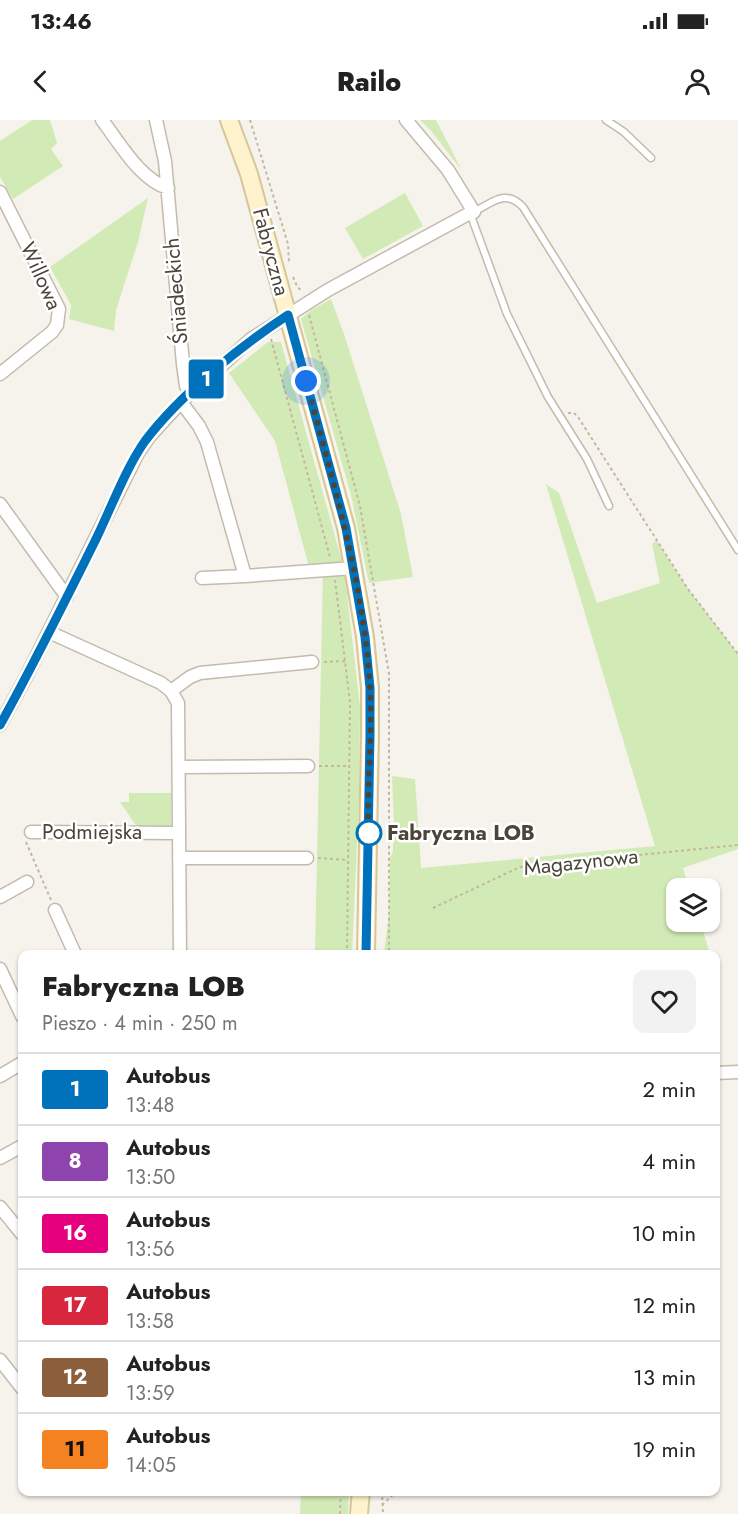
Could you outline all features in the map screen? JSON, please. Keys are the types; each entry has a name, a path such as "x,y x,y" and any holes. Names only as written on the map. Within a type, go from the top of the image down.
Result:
{"street":[{"path":"102,120 142,172 157,184 168,188"},
{"name":"Śniadeckich","path":"156,120 164,151 168,188 186,386 185,398 207,442 245,576"},
{"name":"Fabryczna","path":"230,120 249,174 346,528 354,568 370,688 366,950"},
{"path":"0,725 67,597 138,453 149,437 185,398 251,339 328,290 472,213 448,170 406,120"},
{"name":"Willowa","path":"0,192 57,301 59,309 57,325 52,332 0,374"},
{"path":"0,504 67,597"},
{"path":"202,578 354,568"},
{"path":"49,632 161,683 171,691 178,703 180,950"},
{"path":"171,691 190,677 200,673 312,662"},
{"path":"179,766 308,766"},
{"name":"Podmiejska","path":"31,832 179,833"},
{"path":"179,858 307,858"},
{"path":"0,897 27,882"},
{"path":"55,909 73,950"},
{"path":"0,969 18,1007"},
{"path":"0,1076 18,1065"},
{"path":"720,1072 738,1072"},
{"path":"0,1158 18,1148"},
{"path":"0,1207 18,1220"},
{"path":"0,1360 18,1383"},
{"path":"359,1514 361,1496"},
{"path":"363,1496 375,1510"}],"lane":[{"path":"606,120 624,132 651,158"},
{"path":"609,506 591,466 548,397 507,314 472,213 493,201 506,197 519,202 523,207 738,550"}],"path":[{"path":"250,120 288,244 289,263 297,286 302,293"},
{"path":"270,336 333,570 345,661 350,702 347,950"},
{"path":"560,415 574,413 578,417 688,589 738,654"},
{"path":"312,662 345,661"},
{"path":"308,766 349,766"},
{"name":"Podmiejska","path":"31,832 27,838 27,848 55,909"},
{"name":"Magazynowa","path":"433,908 520,867 738,845"},
{"path":"307,858 348,860"},
{"path":"340,1514 341,1496"},
{"path":"383,1514 375,1510 391,1496"}],"green space":[{"path":"32,120 50,120 57,143 51,149 63,166 13,199 0,177 0,141"},
{"path":"420,120 436,120 461,169 431,131"},
{"path":"405,193 423,226 363,259 345,228"},
{"path":"148,198 138,242 116,310 114,331 69,319 71,305 50,267"},
{"path":"331,299 401,514 413,577 369,583 351,495 301,319"},
{"path":"268,342 281,342 344,569 360,706 359,798 352,950 315,950 323,570 327,563 317,563 309,567 275,441 229,373"},
{"path":"546,484 559,493 597,603 660,583 652,544 656,540 688,589 738,654 738,849 683,868 686,878 666,878 666,932 703,932 709,950 384,950 389,913 390,858 393,851 393,834 398,834 398,825 394,824 392,776 415,779 421,868 655,846"},
{"path":"129,793 171,793 171,827 137,827 120,802 129,802"},
{"path":"301,1496 349,1496 348,1514 300,1514"}],"bus line":[{"name":"1","path":"0,725 143,444 181,402 225,361 251,339 288,315 346,528 365,637 370,688 366,950"}],"place":[{"name":"Fabryczna LOB","path":"369,833"}],"route":[{"path":"306,381 346,528 365,637 370,688 369,833"}]}
